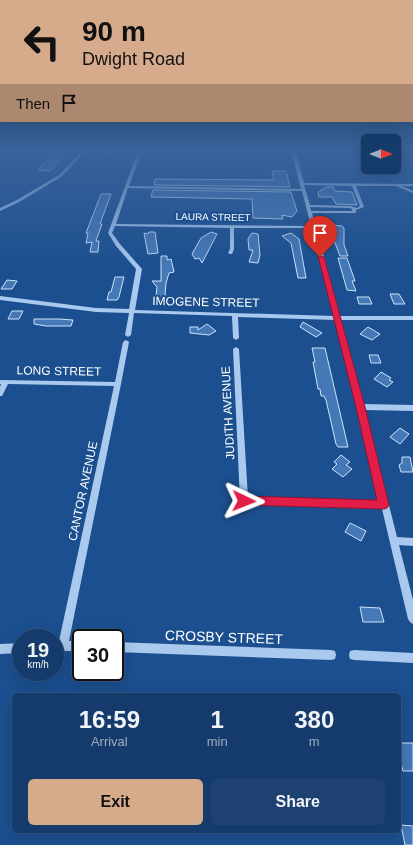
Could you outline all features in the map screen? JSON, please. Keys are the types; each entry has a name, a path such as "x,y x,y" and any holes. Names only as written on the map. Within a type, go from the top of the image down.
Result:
{"street":[{"path":"0,210 37,189"},
{"path":"112,225 126,189"},
{"path":"303,189 361,407 413,619"},
{"path":"308,209 354,212 354,209 362,206 356,189"},
{"name":"LAURA STREET","path":"112,225 313,227"},
{"name":"CANTOR AVENUE","path":"63,629 118,384 133,312 139,269 118,245 110,233 112,225"},
{"path":"230,253 232,250 232,227"},
{"name":"IMOGENE STREET","path":"0,298 69,308 133,312 336,318 413,318"},
{"path":"234,314 236,338"},
{"name":"JUDITH AVENUE","path":"236,349 244,501 384,505"},
{"path":"0,394 2,382"},
{"name":"LONG STREET","path":"2,382 118,384"},
{"path":"361,407 413,408"},
{"path":"394,541 413,542"},
{"name":"CROSBY STREET","path":"124,647 331,655"},
{"path":"0,649 12,648"},
{"path":"354,655 413,658"}],"building":[{"path":"323,189 334,189 335,191 352,192 357,205 336,204 332,197 319,197 318,192"},
{"path":"153,190 291,192 297,211 292,217 282,215 283,219 253,218 252,199 151,197"},
{"path":"101,194 111,194 100,224 102,224 96,241 99,241 98,252 90,252 92,242 86,243 88,233 86,233"},
{"path":"331,225 342,226 344,228 344,245 348,256 340,256 329,227 332,228"},
{"path":"149,232 155,232 158,253 148,254 144,233 148,234"},
{"path":"211,232 217,234 202,263 199,258 195,259 192,254 201,238"},
{"path":"252,233 258,234 260,255 258,263 249,262 253,250 249,250 248,239"},
{"path":"291,233 299,239 306,278 298,278 291,243 282,236"},
{"path":"161,256 167,256 167,260 171,259 174,272 169,273 166,283 165,295 169,298 162,301 156,296 157,287 152,281 161,281"},
{"path":"338,258 347,258 355,281 352,281 356,291 347,290"},
{"path":"115,277 124,277 119,297 117,300 107,300 109,292 111,292"},
{"path":"7,280 17,281 12,289 1,289"},
{"path":"390,294 399,294 405,304 394,304"},
{"path":"357,297 369,297 372,304 359,304"},
{"path":"12,311 23,311 19,319 8,319"},
{"path":"34,319 73,320 71,326 46,326 34,324"},
{"path":"303,322 322,333 316,337 300,327"},
{"path":"207,324 216,331 209,335 190,333 190,327 198,327 198,330"},
{"path":"368,327 380,334 372,340 360,334"},
{"path":"312,348 325,348 348,447 338,447 336,444 326,400 324,396 321,396 320,389 318,389"},
{"path":"369,355 378,355 381,363 371,363"},
{"path":"381,372 391,378 389,380 393,382 387,387 374,379"},
{"path":"400,428 409,434 400,444 390,437"},
{"path":"341,455 350,462 346,465 352,469 343,477 332,469 337,464 334,462"},
{"path":"402,457 410,457 413,472 401,472 399,465 402,463"},
{"path":"350,523 366,531 361,541 345,532"},
{"path":"360,607 380,608 384,622 363,622"},
{"path":"401,743 413,743 413,771 403,771 401,764"},
{"path":"401,825 413,826 413,845 405,845"}],"route":[{"path":"244,501 384,505 361,407 320,257"}]}
